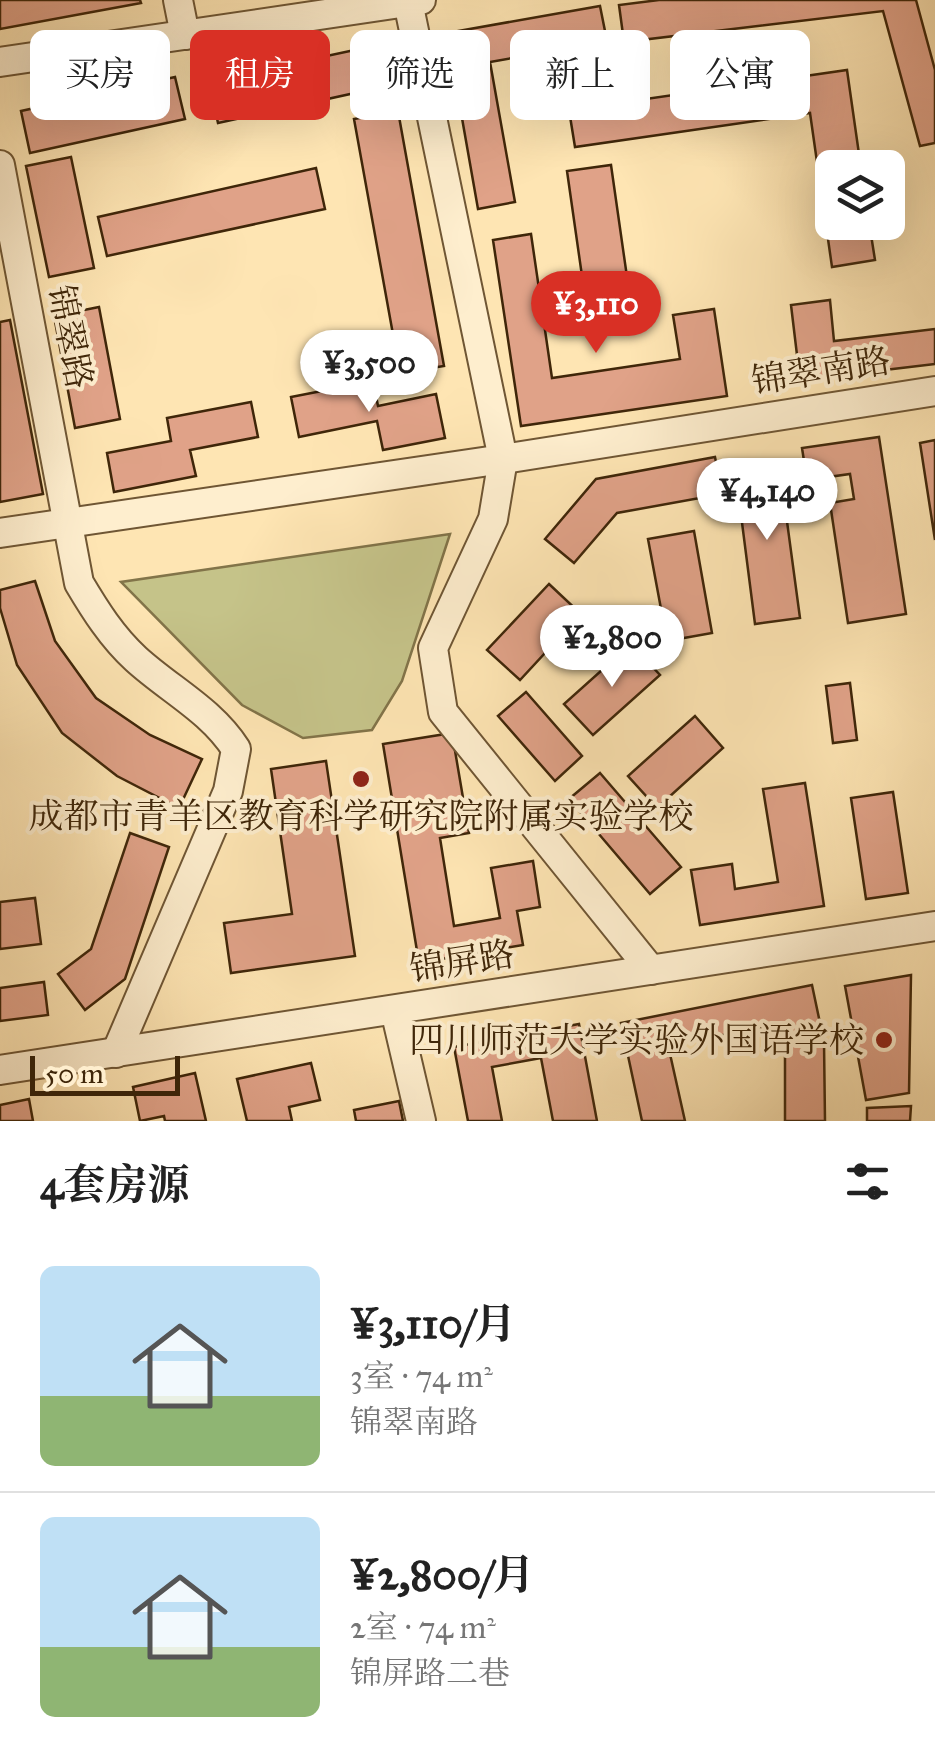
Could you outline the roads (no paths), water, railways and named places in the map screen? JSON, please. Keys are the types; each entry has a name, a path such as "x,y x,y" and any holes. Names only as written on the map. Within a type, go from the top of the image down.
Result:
{"street":[{"path":"178,0 185,35"},
{"path":"0,62 414,1 503,459 492,519 432,648 443,712 650,970"},
{"name":"锦翠路","path":"0,164 79,582 103,623 135,658 221,726 236,750 228,791 116,1052"},
{"name":"锦翠南路","path":"0,533 935,391"},
{"name":"锦屏路","path":"0,1070 935,926"},
{"path":"396,1010 421,1121"}],"place":[{"name":"成都市青羊区教育科学研究院附属实验学校","path":"361,779"},
{"name":"四川师范大学实验外国语学校","path":"884,1040"}]}
